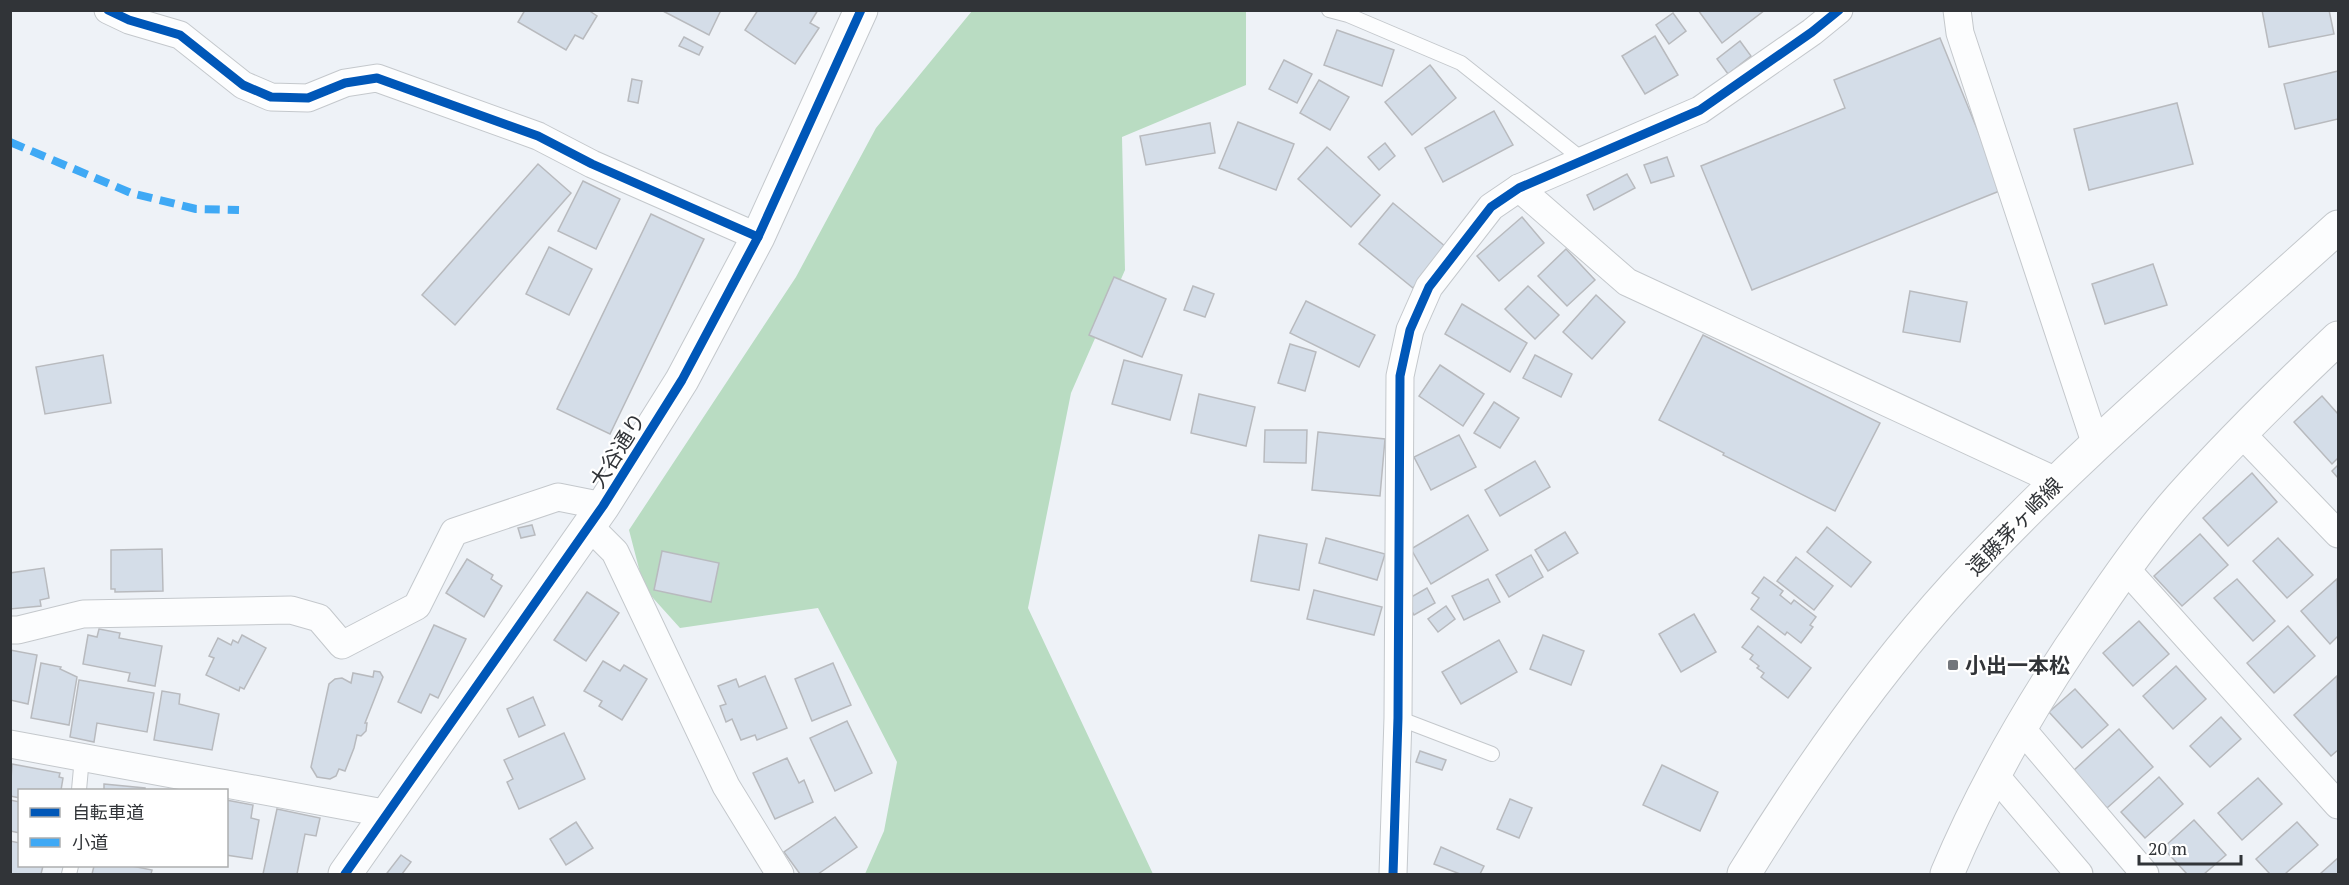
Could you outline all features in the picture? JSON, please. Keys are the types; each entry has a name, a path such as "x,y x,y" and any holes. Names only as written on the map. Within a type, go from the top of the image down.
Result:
{"street":[{"path":"108,10 129,20 180,35 243,85 271,97 308,98 345,83 377,78 538,136 592,164 758,237"},
{"name":"大谷通り","path":"345,874 596,516 682,380 758,237 861,10"},
{"path":"1393,874 1398,718 1400,376 1410,330 1429,287 1491,207 1519,188 1700,110 1812,32 1839,10"},
{"path":"1957,10 1960,33 2096,445"},
{"path":"1519,188 1627,282 2056,481"},
{"name":"遠藤茅ヶ崎線","path":"1744,874 1779,817 1860,701 1954,587 2056,481 2338,226"},
{"path":"1947,874 1994,774 2020,727 2069,648 2125,568 2180,498 2240,432 2338,338"},
{"path":"2240,432 2338,534"},
{"path":"10,630 83,614 291,610 319,618 342,645 417,606 454,532 558,497 596,516 726,786 780,874"},
{"path":"2125,568 2338,805"},
{"path":"2020,727 2145,874"},
{"path":"10,744 389,814"},
{"path":"1994,774 2079,874"}],"lane":[{"path":"1329,10 1348,15 1461,63 1583,160"},
{"path":"1398,718 1492,754"},
{"path":"79,789 82,757"}],"green space":[{"path":"972,11 1246,11 1246,85 1122,137 1125,270 1071,393 1028,608 1153,874 865,874 884,831 897,762 818,608 680,628 644,588 629,530 796,277 876,128"}],"building":[{"path":"525,10 588,10 597,16 583,39 575,35 566,50 518,22"},
{"path":"661,10 721,10 709,35"},
{"path":"758,10 818,10 810,23 819,28 795,64 745,30"},
{"path":"1698,10 1765,10 1722,43"},
{"path":"2262,10 2329,10 2334,34 2269,47"},
{"path":"1673,13 1686,31 1669,44 1656,25"},
{"path":"1337,30 1394,50 1382,86 1324,65"},
{"path":"1655,36 1678,75 1645,94 1622,56"},
{"path":"684,37 703,47 699,55 679,46"},
{"path":"1940,38 2002,190 1752,290 1701,166 1845,108 1834,80"},
{"path":"1740,41 1751,56 1728,74 1717,59"},
{"path":"1284,60 1312,74 1297,103 1269,89"},
{"path":"1430,65 1456,98 1412,135 1385,102"},
{"path":"2338,71 2338,119 2295,129 2284,84"},
{"path":"632,79 642,81 638,103 628,101"},
{"path":"1319,80 1349,97 1330,130 1300,113"},
{"path":"2177,103 2193,164 2089,190 2074,129"},
{"path":"1494,111 1513,145 1443,182 1425,148"},
{"path":"1238,122 1294,144 1276,190 1219,168"},
{"path":"1210,123 1215,153 1146,165 1140,136"},
{"path":"1385,143 1395,156 1379,170 1368,157"},
{"path":"1327,147 1380,195 1351,227 1298,179"},
{"path":"1667,157 1674,176 1651,183 1644,165"},
{"path":"538,164 571,193 455,325 422,295"},
{"path":"1627,174 1635,188 1594,210 1587,195"},
{"path":"583,181 620,199 596,249 558,231"},
{"path":"1393,203 1446,247 1413,288 1359,244"},
{"path":"651,214 704,239 610,434 557,409"},
{"path":"1522,217 1544,243 1499,281 1477,256"},
{"path":"549,247 592,269 569,315 526,294"},
{"path":"1566,249 1595,280 1567,306 1538,276"},
{"path":"2153,264 2167,305 2105,324 2092,284"},
{"path":"1114,277 1166,299 1142,357 1089,335"},
{"path":"1193,286 1214,294 1205,317 1184,310"},
{"path":"1528,286 1559,315 1535,339 1505,309"},
{"path":"1910,291 1967,302 1960,342 1903,332"},
{"path":"1596,295 1625,322 1592,359 1563,332"},
{"path":"1306,301 1375,335 1359,367 1290,333"},
{"path":"1462,304 1527,343 1510,372 1445,334"},
{"path":"1703,335 1880,423 1835,511 1659,420"},
{"path":"1290,344 1316,352 1305,391 1278,383"},
{"path":"103,355 111,403 45,414 36,367"},
{"path":"1535,355 1572,374 1561,397 1523,378"},
{"path":"1124,360 1182,375 1170,420 1112,404"},
{"path":"1440,365 1484,394 1463,426 1419,396"},
{"path":"1199,394 1255,407 1246,446 1191,433"},
{"path":"2322,396 2338,414 2338,458 2332,464 2294,422"},
{"path":"1494,402 1519,418 1500,448 1474,433"},
{"path":"1265,430 1307,430 1306,463 1264,462"},
{"path":"1318,432 1385,439 1380,496 1312,490"},
{"path":"1459,435 1476,467 1431,490 1414,457"},
{"path":"1535,461 1550,487 1500,516 1485,490"},
{"path":"2338,465 2338,478 2332,471"},
{"path":"2252,473 2277,502 2228,546 2203,518"},
{"path":"1468,515 1488,550 1431,584 1411,549"},
{"path":"532,525 535,535 521,538 518,528"},
{"path":"1827,527 1871,562 1851,587 1807,552"},
{"path":"1565,532 1578,553 1548,571 1535,550"},
{"path":"2200,534 2228,565 2182,606 2154,576"},
{"path":"1259,535 1307,544 1299,590 1251,581"},
{"path":"1326,538 1385,554 1377,580 1319,563"},
{"path":"2278,538 2313,575 2287,598 2253,561"},
{"path":"162,549 163,591 115,592 115,589 111,589 111,550"},
{"path":"662,551 719,563 711,602 654,590"},
{"path":"1531,555 1543,577 1509,597 1496,575"},
{"path":"1796,557 1833,586 1814,610 1777,581"},
{"path":"467,559 493,575 491,579 502,586 484,617 446,593"},
{"path":"44,568 49,598 40,600 41,606 10,609 10,573"},
{"path":"1764,577 1783,591 1780,595 1791,604 1794,600 1816,617 1810,625 1813,627 1801,643 1787,632 1785,635 1751,609 1759,598 1752,593"},
{"path":"1488,579 1500,602 1464,620 1452,596"},
{"path":"2237,579 2275,621 2253,641 2214,598"},
{"path":"2337,579 2338,636 2330,644 2301,611"},
{"path":"1427,588 1435,603 1414,615 1406,600"},
{"path":"1314,590 1382,607 1374,635 1307,619"},
{"path":"587,592 619,613 586,661 554,640"},
{"path":"1446,606 1455,619 1438,632 1428,619"},
{"path":"1694,614 1716,652 1681,672 1659,634"},
{"path":"2139,621 2169,654 2133,686 2103,653"},
{"path":"434,625 466,639 438,698 430,694 421,713 398,702"},
{"path":"1758,626 1811,668 1788,698 1761,677 1764,673 1750,659 1753,655 1742,647"},
{"path":"2288,626 2315,656 2274,693 2247,663"},
{"path":"99,629 120,633 119,638 162,646 155,686 128,681 130,673 83,664 88,635 97,637"},
{"path":"242,635 266,648 244,689 240,687 239,691 206,675 214,658 209,656 218,638 231,645 233,640 238,643"},
{"path":"1543,635 1584,651 1571,685 1530,669"},
{"path":"1499,640 1517,672 1461,704 1442,672"},
{"path":"10,650 37,655 28,704 10,700"},
{"path":"603,661 620,671 624,665 647,679 622,720 599,706 602,701 584,691"},
{"path":"41,663 61,667 60,669 77,677 69,725 31,718"},
{"path":"833,663 851,705 812,721 795,679"},
{"path":"2176,666 2206,699 2173,729 2143,696"},
{"path":"374,671 380,672 383,677 365,723 367,723 366,731 361,736 357,735 345,771 339,769 336,776 330,779 317,777 311,767 329,684 335,679 342,678 351,683 353,673 373,677"},
{"path":"765,676 787,728 757,740 755,735 741,740 732,719 726,722 720,706 726,704 718,686 736,679 739,687"},
{"path":"2337,676 2338,750 2331,756 2294,715"},
{"path":"79,680 154,693 147,732 97,723 94,742 70,737"},
{"path":"2075,689 2108,725 2082,748 2049,712"},
{"path":"162,691 180,694 179,704 219,714 212,750 154,740"},
{"path":"533,697 545,725 519,737 507,709"},
{"path":"2221,717 2241,739 2210,767 2190,746"},
{"path":"847,721 872,773 835,791 810,738"},
{"path":"2119,729 2153,767 2107,808 2073,771"},
{"path":"564,733 585,779 519,809 507,782 513,779 504,760"},
{"path":"1420,751 1446,760 1442,770 1416,762"},
{"path":"787,758 799,783 804,780 813,802 775,819 753,773"},
{"path":"12,764 60,773 59,777 63,778 61,789 18,789 18,798 10,796"},
{"path":"1662,765 1718,792 1700,831 1643,805"},
{"path":"2159,777 2183,804 2145,838 2121,812"},
{"path":"2258,778 2282,804 2242,840 2218,813"},
{"path":"104,784 145,788 145,789 104,789"},
{"path":"1510,799 1532,808 1519,838 1497,829"},
{"path":"10,800 18,802 18,833 10,831"},
{"path":"228,800 253,805 251,818 259,820 252,859 228,855"},
{"path":"277,809 320,818 316,836 305,834 297,874 263,874"},
{"path":"835,817 857,847 818,874 800,874 784,852"},
{"path":"2194,820 2226,855 2204,874 2187,874 2163,848"},
{"path":"576,822 593,848 566,865 550,839"},
{"path":"2297,822 2318,845 2285,874 2270,874 2256,859"},
{"path":"10,841 18,843 18,867 43,867 41,874 10,874"},
{"path":"1441,847 1484,866 1480,874 1460,874 1434,864"},
{"path":"401,855 411,862 402,874 387,873"},
{"path":"2338,858 2338,874 2320,874"},
{"path":"94,867 137,867 152,870 151,874 92,874"}],"marked path":[{"path":"10,142 131,193 196,209 239,210"}],"cycle path":[{"path":"108,10 129,20 180,35 243,85 271,97 308,98 345,83 377,78 538,136 592,164 758,237"},
{"path":"345,874 603,506 682,380 758,237 861,10"},
{"path":"1393,874 1398,718 1400,376 1410,330 1429,287 1491,207 1519,188 1700,110 1812,32 1839,10"}],"place":[{"name":"小出一本松","path":"1953,665"}]}
